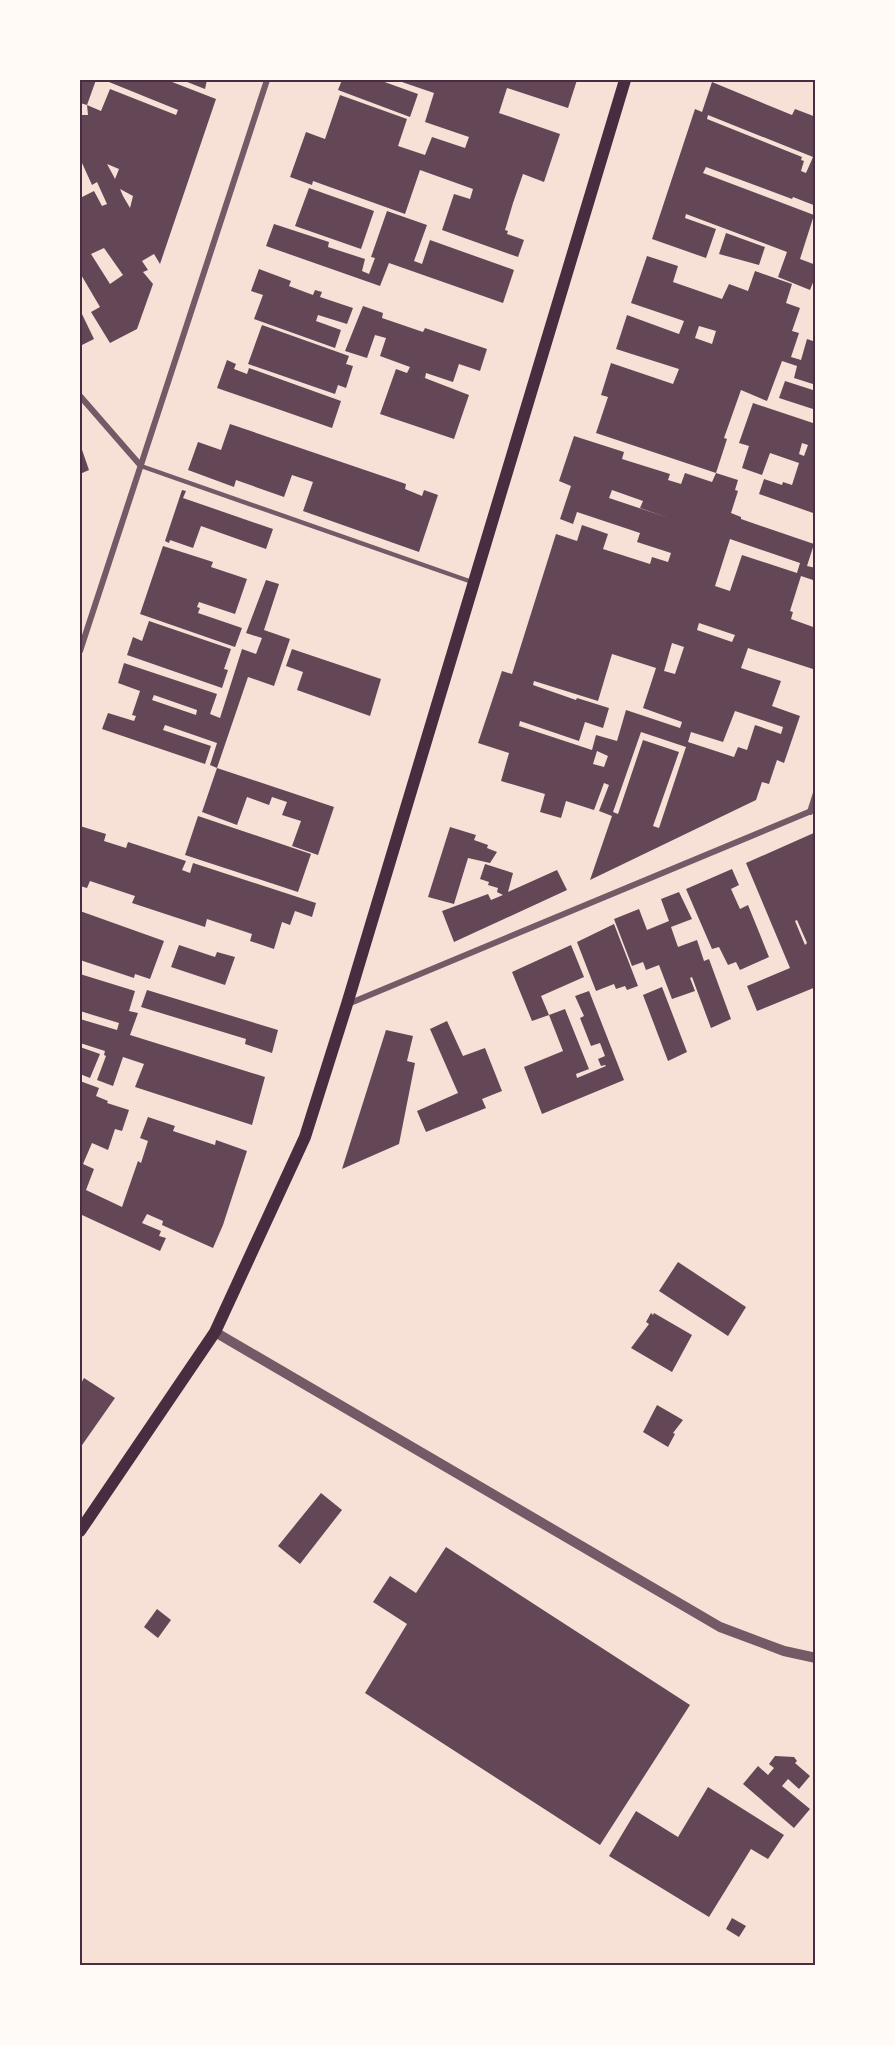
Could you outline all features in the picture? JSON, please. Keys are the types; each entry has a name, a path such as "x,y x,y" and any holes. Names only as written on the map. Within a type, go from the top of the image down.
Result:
{"main road":[{"path":"80,1531 215,1332 305,1137 625,80"}],"street":[{"path":"80,651 267,80"},
{"path":"80,396 141,466"},
{"path":"347,1004 813,811 816,793"},
{"path":"215,1332 720,1627 784,1651 816,1658"}],"lane":[{"path":"141,466 474,583"}],"building":[{"path":"80,80 96,80 87,105 80,103"},
{"path":"104,80 167,80 216,99 160,264 154,254 142,261 148,270 143,272 153,284 137,329 110,343 91,312 100,307 80,273 80,198 94,191 102,206 107,204 97,182 92,185 82,163 80,165 80,115 88,115 87,105 101,111 110,89 176,115 178,110","holes":["107,164 119,169 115,179 113,175","120,189 133,196 130,208","104,248 123,275 110,284 91,254"]},
{"path":"182,80 207,80 205,89"},
{"path":"342,80 379,80 418,94 410,117 338,90"},
{"path":"396,80 577,80 568,108 507,88 499,113 560,134 544,182 523,174 513,203 505,230 508,231 507,234 524,240 518,257 442,230 454,194 470,199 473,189 420,170 405,214 313,181 312,185 290,177 306,132 325,139 340,95 407,119 398,146 425,155 432,137 465,148 469,137 425,122 434,93"},
{"path":"712,82 792,115 795,109 816,117 816,206 706,167 703,173 814,215 800,259 816,265 816,275 810,290 778,277 787,252 686,214 685,218 716,229 706,258 652,239 695,109 702,112","holes":["708,115 813,157 806,173 801,171 804,161 801,160 802,157 707,119"]},
{"path":"309,188 374,211 361,249 295,226"},
{"path":"387,211 427,225 414,261 422,264 430,240 514,270 503,303 389,263 380,286 266,246 274,224 329,242 328,247 365,259 362,271 369,274 375,258 371,257"},
{"path":"726,233 765,247 759,265 719,254"},
{"path":"647,256 678,266 673,282 722,299 729,284 748,291 755,271 792,284 786,303 800,308 792,331 799,333 791,357 801,360 807,339 816,342 816,385 794,378 797,366 782,361 767,401 741,390 724,438 727,439 716,473 596,433 608,397 601,395 611,363 673,384 679,369 616,349 627,315 679,334 684,321 631,303","holes":["699,326 716,331 712,344 695,338"]},
{"path":"259,269 291,281 289,286 313,295 315,290 322,292 320,297 353,308 347,324 318,315 316,321 341,330 335,348 254,319 263,295 251,291"},
{"path":"363,306 383,313 382,318 423,332 425,328 487,349 480,371 459,364 453,382 426,373 425,378 417,375 469,395 454,439 380,414 396,369 407,373 410,367 380,356 386,338 375,335 367,358 345,351"},
{"path":"80,310 94,339 80,346"},
{"path":"262,325 349,356 346,364 353,366 346,388 338,385 335,394 248,364"},
{"path":"227,360 236,364 234,369 247,374 249,368 341,401 332,428 217,388"},
{"path":"785,381 816,391 816,410 779,398"},
{"path":"753,403 816,424 816,514 759,494 764,479 782,485 783,482 792,485 799,463 770,453 762,475 742,468 749,446 739,443","holes":["802,443 808,445 804,456 799,454"]},
{"path":"230,424 406,484 405,489 422,496 424,490 438,495 419,552 303,511 313,482 292,475 284,497 236,480 234,487 188,470 198,442 221,450"},
{"path":"574,436 624,452 622,459 670,474 668,480 681,484 685,473 712,482 716,473 738,480 735,490 738,491 731,513 741,519 814,544 807,566 816,568 816,581 801,576 790,611 793,612 791,619 816,628 816,670 748,648 741,668 781,681 772,706 800,716 784,763 777,760 769,784 762,782 756,800 590,880 612,816 599,811 609,785 604,783 594,810 566,801 561,818 540,812 545,794 501,781 509,753 478,743 502,671 512,674 556,534 577,541 582,525 608,534 603,549 650,564 652,557 668,562 671,553 637,542 640,533 577,512 573,524 560,519 571,486 559,481","holes":["612,490 643,501 640,508 669,518 609,498","730,539 800,563 797,573 742,555 730,591 715,586","699,623 735,635 732,642 697,630","672,643 684,647 675,674 664,671","612,654 656,668 643,708 682,722 680,728 626,710 617,741 596,735 592,750 519,726 520,721 579,741 585,722 603,728 609,708 577,698 576,700 533,685 534,681 598,701","735,711 783,727 781,734 755,725 747,750 738,747 734,757 688,742 691,732 723,742","641,732 686,747 659,828 653,826 679,752 643,740 618,814 613,812","597,751 608,756 604,767 593,764"]},
{"path":"80,444 89,470 80,474"},
{"path":"182,490 186,491 183,498 273,529 266,549 201,526 193,548 170,540 169,543 165,541"},
{"path":"163,546 213,562 211,567 247,579 235,614 199,602 197,607 200,608 198,613 242,628 235,647 140,614"},
{"path":"266,580 279,584 264,630 290,639 274,686 248,677 217,768 210,765 217,743 165,725 163,730 211,746 205,764 102,729 108,713 134,721 136,716 132,715 140,691 118,683 124,663 217,694 210,714 220,718 242,649 256,654 262,638 246,633","holes":["154,695 197,710 196,715 152,700"]},
{"path":"149,621 231,649 224,669 228,670 222,688 127,655 133,637 142,641"},
{"path":"292,649 381,679 370,716 297,690 303,672 286,666"},
{"path":"217,768 334,807 318,855 292,846 301,821 282,815 287,802 272,797 269,805 247,797 237,825 202,812"},
{"path":"198,816 311,854 298,892 185,855"},
{"path":"80,826 106,834 104,841 126,848 128,842 186,861 182,870 190,873 193,863 316,903 312,917 295,911 290,925 282,922 274,949 250,941 252,934 207,919 205,927 132,903 135,896 90,881 87,888 80,886"},
{"path":"450,827 476,835 474,840 488,845 487,848 497,852 490,863 468,858 454,904 428,897"},
{"path":"816,832 816,987 757,1011 747,986 790,968 746,863","holes":["797,920 807,943 805,945 795,921"]},
{"path":"485,864 513,873 508,892 557,870 567,890 454,942 442,911 488,894 491,900 503,895 497,892 498,888 480,879"},
{"path":"732,869 739,885 731,889 740,909 748,905 769,957 740,970 736,962 728,965 719,947 712,949 686,889"},
{"path":"679,892 692,919 671,927 678,947 697,940 704,961 709,959 731,1019 711,1028 692,977 690,978 695,991 672,999 659,965 646,970 643,962 632,966 614,919 639,909 647,930 669,921 661,899"},
{"path":"80,911 164,941 150,979 135,974 134,978 80,960"},
{"path":"614,924 638,986 627,990 625,986 616,989 614,984 596,991 577,942"},
{"path":"179,945 215,957 217,952 235,957 225,985 171,967"},
{"path":"571,945 584,977 541,996 549,1015 532,1021 512,972"},
{"path":"80,974 135,991 129,1011 138,1013 130,1035 265,1077 252,1125 135,1087 144,1064 123,1057 113,1086 97,1080 106,1056 105,1051 80,1043 80,1019 117,1030 119,1023 80,1011"},
{"path":"662,987 687,1052 668,1061 643,995"},
{"path":"147,990 278,1030 272,1053 245,1044 246,1039 141,1007"},
{"path":"589,991 624,1080 542,1114 524,1067 563,1051 549,1015 565,1009 589,1069 576,1074 577,1078 606,1066 601,1066 598,1059 605,1056 600,1043 591,1046 580,1018 584,1016 575,996"},
{"path":"447,1021 463,1056 485,1048 502,1091 482,1099 486,1108 426,1132 417,1111 458,1093 430,1029"},
{"path":"386,1030 413,1036 407,1061 415,1063 399,1144 342,1169"},
{"path":"80,1047 100,1054 90,1078 80,1074"},
{"path":"80,1081 99,1088 96,1096 108,1101 107,1103 129,1110 122,1131 115,1129 108,1150 92,1143 83,1164 94,1169 86,1190 122,1207 138,1161 141,1163 148,1141 140,1138 148,1117 175,1126 173,1131 215,1145 216,1140 247,1151 223,1225 213,1248 162,1225 163,1221 147,1214 142,1223 161,1231 159,1236 166,1238 160,1251 82,1215 80,1220"},
{"path":"678,1262 746,1307 728,1336 659,1291"},
{"path":"651,1313 692,1335 672,1372 631,1348 649,1324 646,1322"},
{"path":"84,1378 115,1398 80,1448 80,1385"},
{"path":"657,1405 683,1420 673,1433 675,1434 668,1447 643,1432"},
{"path":"321,1493 342,1510 300,1564 278,1546"},
{"path":"446,1547 690,1705 600,1845 365,1693 407,1624 373,1602 390,1576 416,1593"},
{"path":"157,1609 171,1620 158,1638 144,1627"},
{"path":"775,1756 794,1757 797,1761 795,1763 810,1776 799,1789 788,1779 782,1786 810,1809 794,1828 743,1784 758,1766 768,1775 774,1768 769,1764"},
{"path":"708,1787 784,1835 768,1859 751,1849 709,1917 609,1856 636,1811 678,1837"},
{"path":"732,1918 746,1926 739,1937 726,1929"}]}
